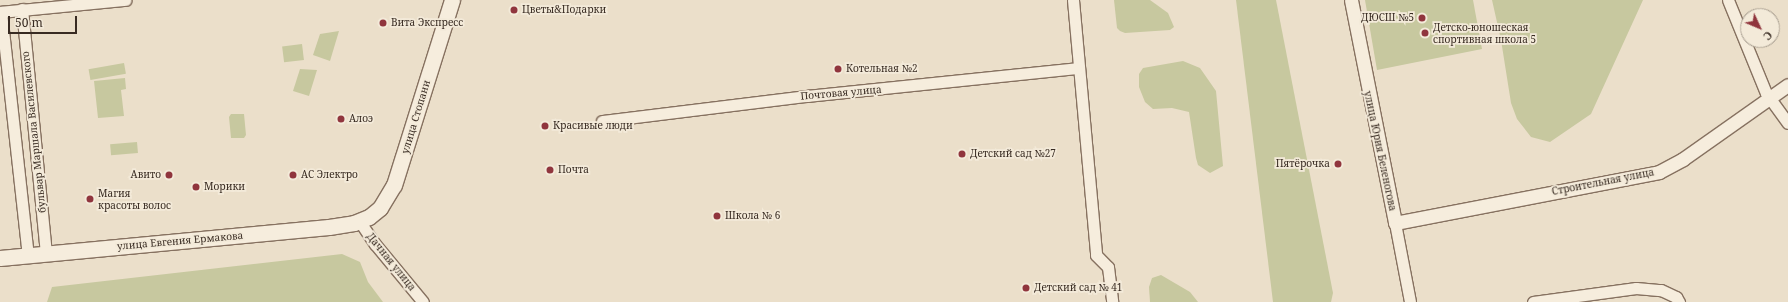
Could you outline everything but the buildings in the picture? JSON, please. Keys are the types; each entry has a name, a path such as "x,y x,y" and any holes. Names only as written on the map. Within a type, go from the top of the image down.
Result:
{"main road":[{"name":"улица Стопани","path":"360,222 380,208 394,185 452,0"},
{"name":"улица Евгения Ермакова","path":"0,258 360,222"}],"street":[{"path":"0,12 125,0"},
{"path":"1073,0 1096,255 1108,267 1112,302"},
{"name":"улица Юрия Беленогова","path":"1351,0 1410,302"},
{"path":"1728,0 1769,99 1788,123"},
{"name":"бульвар Маршала Василевского","path":"22,10 46,254"},
{"name":"бульвар Маршала Василевского","path":"0,12 28,256"},
{"name":"Почтовая улица","path":"602,121 808,96 1079,68"},
{"name":"Строительная улица","path":"1395,223 1659,172 1683,159 1788,85"},
{"name":"Дачная улица","path":"360,222 375,244 423,302"},
{"path":"1533,302 1636,288 1661,290 1676,297 1679,302"}],"green space":[{"path":"1114,0 1150,0 1168,13 1174,27 1170,30 1125,33 1120,31 1117,28"},
{"path":"1236,0 1276,0 1333,293 1331,302 1273,302"},
{"name":"Детско-юношеская спортивная школа 5","path":"1365,0 1473,0 1482,49 1377,70"},
{"path":"1492,0 1643,0 1591,114 1550,142 1531,137 1517,119 1511,103 1501,40"},
{"path":"339,31 330,61 313,55 320,34"},
{"path":"302,44 304,60 284,62 282,46"},
{"path":"1183,61 1200,68 1216,91 1223,166 1210,173 1198,165 1189,112 1172,108 1153,109 1145,102 1139,87 1139,74 1143,68"},
{"path":"124,63 126,74 90,80 89,69"},
{"path":"300,69 317,70 309,96 293,91"},
{"path":"125,78 126,89 121,90 124,116 98,118 94,81"},
{"path":"231,114 244,114 246,135 244,138 231,138 229,117"},
{"path":"137,142 138,153 111,155 110,144"},
{"path":"342,254 360,262 368,282 383,302 47,302 52,287"},
{"path":"1161,275 1190,292 1198,302 1150,302 1149,287 1152,278"}],"place":[{"name":"Цветы&Подарки","path":"514,10"},
{"name":"ДЮСШ №5","path":"1422,18"},
{"name":"Вита Экспресс","path":"383,23"},
{"name":"Детско-юношеская спортивная школа 5","path":"1425,33"},
{"name":"Котельная №2","path":"838,69"},
{"name":"Алоэ","path":"341,119"},
{"name":"Красивые люди","path":"545,126"},
{"name":"Детский сад №27","path":"962,154"},
{"name":"Пятёрочка","path":"1338,164"},
{"name":"Почта","path":"550,170"},
{"name":"Авито","path":"169,175"},
{"name":"АС Электро","path":"293,175"},
{"name":"Морики","path":"196,187"},
{"name":"Магия красоты волос","path":"90,199"},
{"name":"Школа № 6","path":"717,216"},
{"name":"Детский сад № 41","path":"1026,288"}]}
